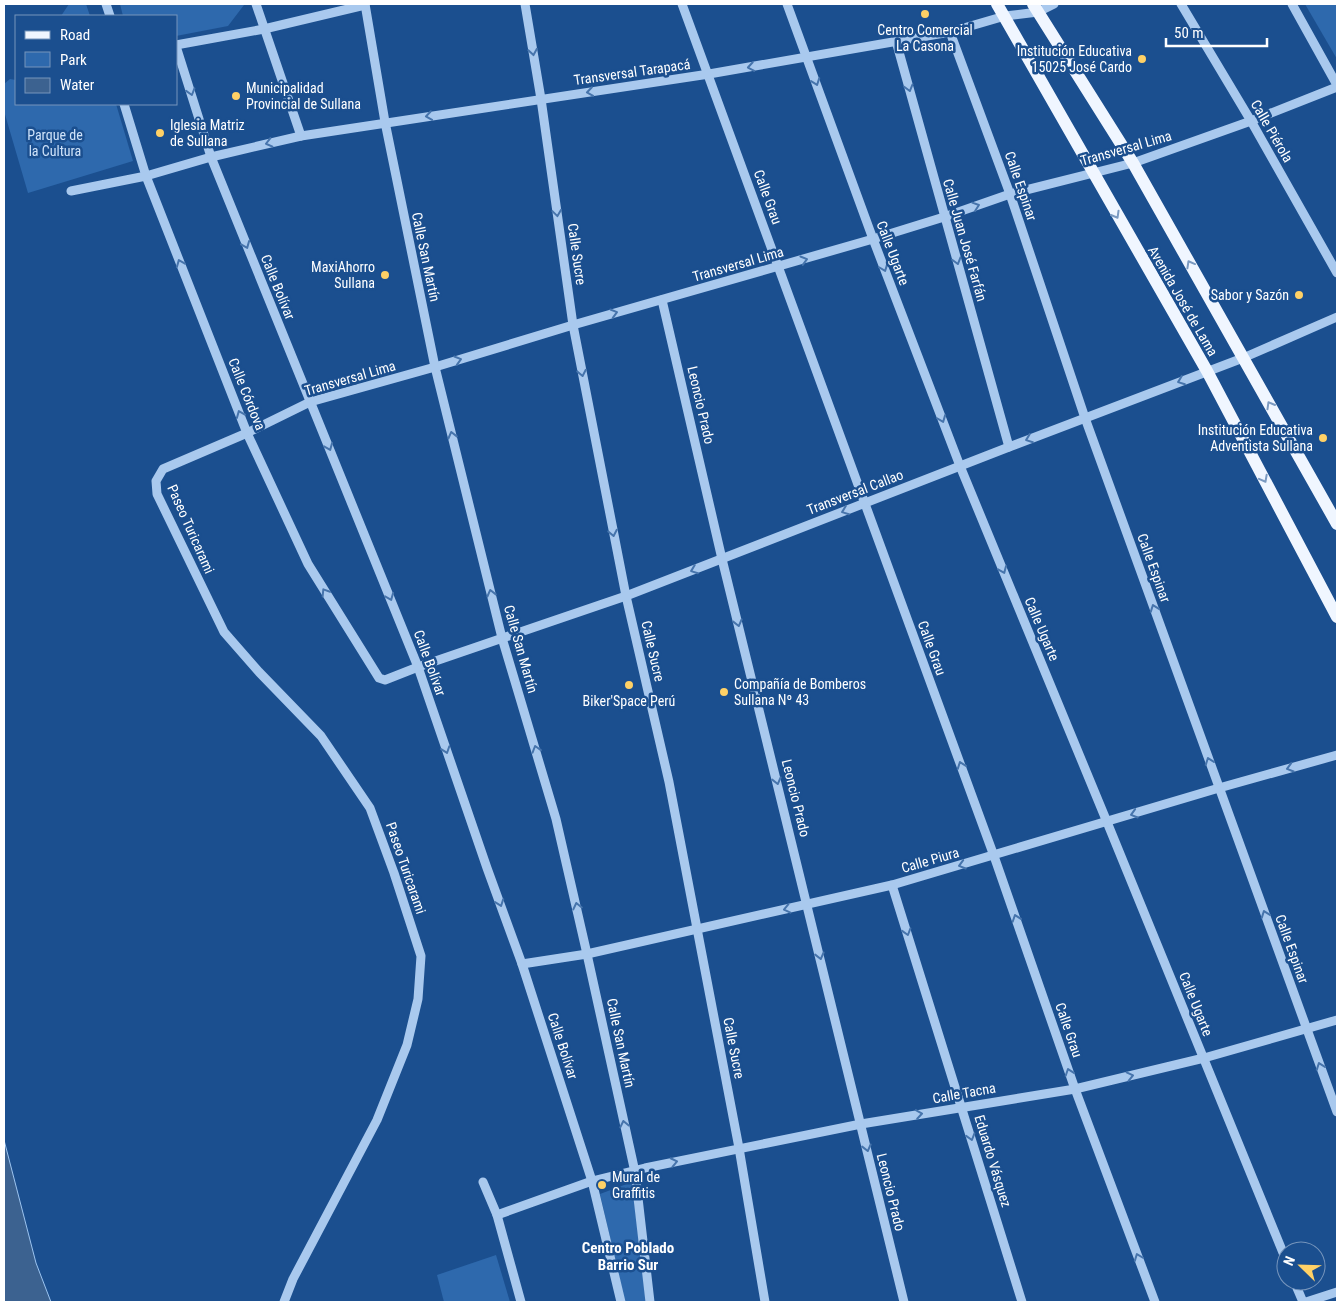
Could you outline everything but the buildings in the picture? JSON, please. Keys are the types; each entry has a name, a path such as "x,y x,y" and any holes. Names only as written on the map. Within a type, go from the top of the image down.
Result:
{"main road":[{"name":"Avenida José de Lama","path":"997,4 1207,372 1337,617"},
{"name":"Avenida José de Lama","path":"1036,8 1133,163 1337,524"}],"street":[{"path":"256,4 301,136"},
{"path":"178,45 264,29 365,4"},
{"name":"Calle San Martín","path":"365,4 385,122 435,367 502,638 556,818 635,1172 650,1302"},
{"name":"Calle Sucre","path":"525,4 541,99 573,325 626,596 669,782 698,929 739,1148 765,1302"},
{"name":"Calle Grau","path":"682,4 994,856 1075,1089 1155,1302"},
{"name":"Calle Ugarte","path":"786,4 960,466 1108,822 1278,1241"},
{"name":"Transversal Tarapacá","path":"71,191 146,176 211,157 301,136 709,74 950,32 1054,4"},
{"name":"Calle Piérola","path":"1181,4 1251,121 1337,273"},
{"path":"1292,4 1337,86"},
{"name":"Calle Espinar","path":"950,32 1010,194 1085,418 1337,1112"},
{"name":"Calle Juan José Farfán","path":"896,41 1009,447"},
{"name":"Calle Bolívar","path":"178,51 211,157 418,667 522,964 592,1181 621,1302"},
{"name":"Transversal Lima","path":"156,481 163,469 248,432 310,402 779,267 944,217 1010,194 1133,163 1251,121 1337,86"},
{"name":"Calle Córdova","path":"124,105 146,176 248,432 308,564 379,678"},
{"name":"Leoncio Prado","path":"662,300 722,559 904,1302"},
{"name":"Transversal Callao","path":"379,678 385,680 626,596 1243,358 1337,317"},
{"name":"Paseo Turicarami","path":"156,481 157,494 224,632 259,672 321,736 370,808 394,873 421,956 418,999 407,1046 377,1120 293,1279 284,1302"},
{"name":"Calle Piura","path":"522,964 587,954 892,885 1337,755"},
{"name":"Eduardo Vásquez","path":"892,885 1022,1302"},
{"name":"Calle Tacna","path":"497,1215 592,1181 739,1148 861,1124 1075,1089 1204,1058 1337,1020"},
{"path":"483,1182 497,1215 521,1302"},
{"path":"1304,1302 1337,1292"}],"green space":[{"path":"69,4 86,4 90,15 62,15"},
{"path":"120,4 244,4 228,26 178,36 178,15 123,15"},
{"path":"1305,4 1337,4 1337,59"},
{"name":"Parque de la Cultura","path":"10,79 15,80 15,105 116,105 133,161 28,193 4,111 4,84"},
{"path":"632,1182 646,1302 625,1302 600,1194"},
{"path":"496,1255 510,1302 444,1302 437,1275"}],"water":[{"path":"4,1140 36,1263 51,1302 4,1302"}],"place":[{"name":"Centro Comercial La Casona","path":"925,14"},
{"name":"Institución Educativa 15025 José Cardo","path":"1142,59"},
{"name":"Municipalidad Provincial de Sullana","path":"236,96"},
{"name":"Iglesia Matriz de Sullana","path":"160,133"},
{"name":"MaxiAhorro Sullana","path":"385,275"},
{"name":"Sabor y Sazón","path":"1299,295"},
{"name":"Institución Educativa Adventista Sullana","path":"1323,438"},
{"name":"Biker'Space Perú","path":"629,685"},
{"name":"Compañía de Bomberos Sullana Nº 43","path":"724,692"},
{"name":"Mural de Graffitis","path":"602,1185"}],"district":[{"name":"Centro Poblado Barrio Sur","path":"628,1256"}]}
